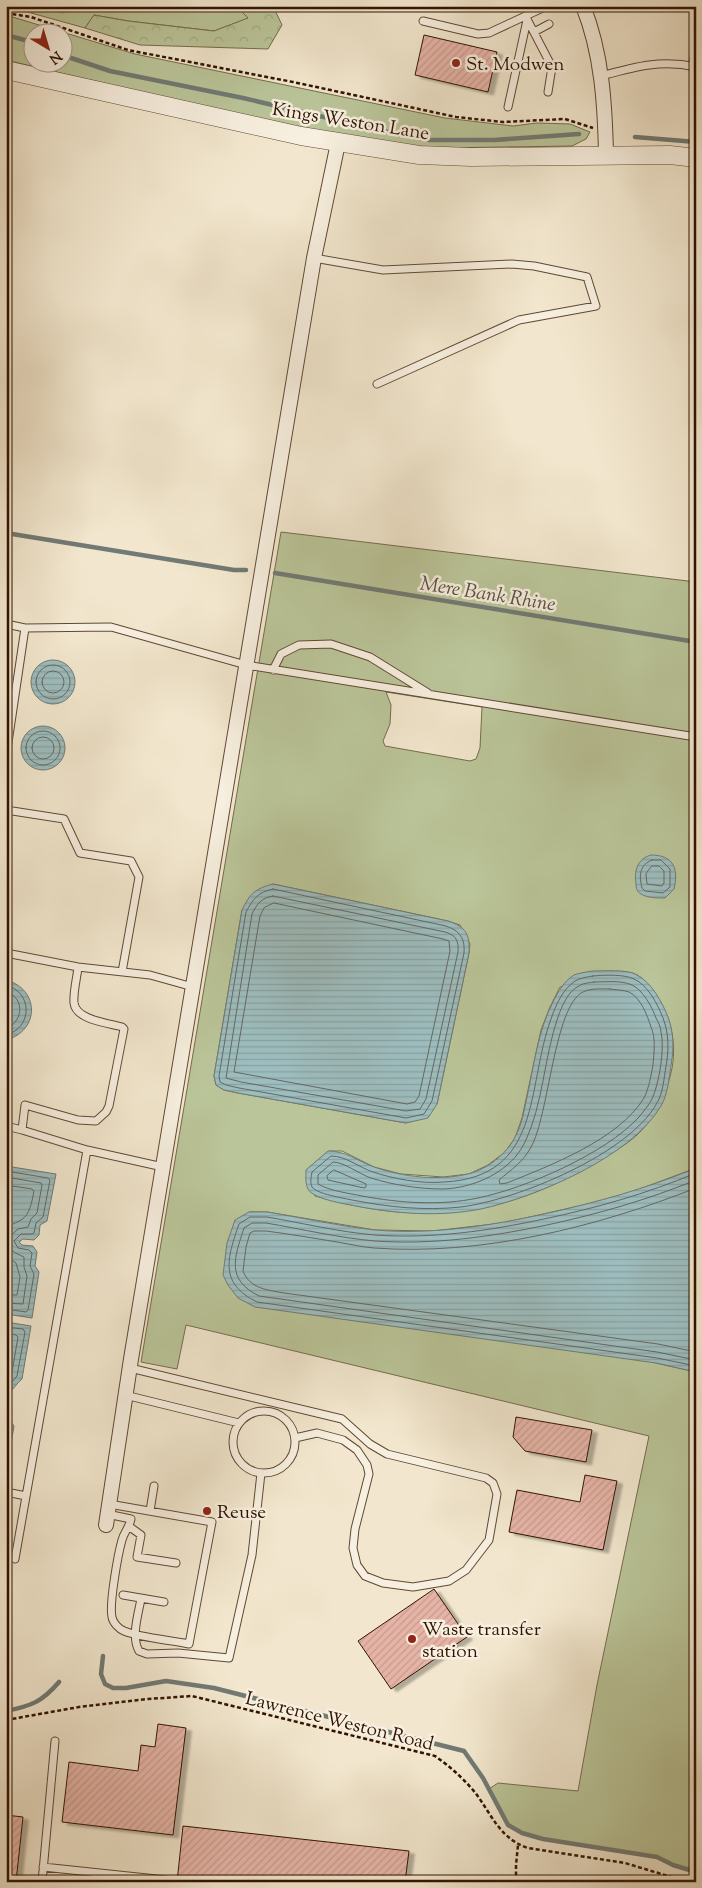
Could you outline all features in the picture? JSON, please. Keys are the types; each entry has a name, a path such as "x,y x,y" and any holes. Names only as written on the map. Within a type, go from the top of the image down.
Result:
{"street":[{"path":"583,6 592,28 601,76 606,130 606,154"},
{"name":"Kings Weston Lane","path":"6,70 263,128 338,143 418,154 471,157 606,154 670,155 696,158"},
{"path":"108,1515 125,1395 314,258 338,143"}],"lane":[{"path":"423,21 478,34 490,33 527,18 547,6"},
{"path":"527,18 552,67 548,92"},
{"path":"508,107 527,18"},
{"path":"534,32 549,24"},
{"path":"601,76 649,63 673,63 694,66 696,50"},
{"path":"314,258 383,270 512,264 534,266 586,277 596,306 519,320 377,384"},
{"path":"6,624 25,628 111,627 246,665 696,737"},
{"path":"6,756 25,628"},
{"path":"273,670 281,654 299,644 331,644 370,657 431,695"},
{"path":"6,810 64,819 80,853 131,861 139,877 122,972"},
{"path":"6,953 78,967 150,975 193,988"},
{"path":"22,1130 25,1105 78,1120 96,1121 106,1112 109,1106 124,1029 82,1016 76,1010 74,1003 78,967"},
{"path":"6,1126 87,1150 163,1167"},
{"path":"15,1559 87,1150"},
{"path":"130,1368 342,1420 370,1444 387,1454 486,1478 493,1483 497,1494 488,1540 466,1570 449,1581 413,1587 383,1583 365,1576 357,1565 353,1548 355,1529 369,1474 366,1464 357,1450 342,1440 317,1433 295,1438"},
{"path":"125,1395 239,1423"},
{"path":"275,1412 277,1404"},
{"path":"262,1411 275,1412 286,1419 294,1430 295,1438 293,1455 285,1466 274,1472 261,1473 249,1469 239,1460 234,1448 234,1435 239,1423 249,1415 262,1411"},
{"path":"141,1599 135,1634 135,1645 139,1651 147,1654 178,1653 229,1658 252,1555 261,1473"},
{"path":"150,1511 154,1486"},
{"path":"6,1492 26,1496"},
{"path":"150,1511 212,1522 189,1644 125,1631 112,1618 112,1603 122,1538 130,1527 130,1519 108,1515 150,1511"},
{"path":"130,1527 141,1535 137,1557 176,1563"},
{"path":"122,1596 164,1602"},
{"path":"42,1882 55,1741"},
{"path":"43,1866 166,1880"}],"path":[{"path":"6,13 31,17 128,50 456,116 503,122 565,119 584,126 606,130"},
{"name":"Lawrence Weston Road","path":"6,1720 80,1707 192,1696 435,1756 456,1771 474,1791 504,1835 518,1845 625,1863 688,1882"},
{"path":"516,1882 518,1845"}],"green space":[{"path":"6,6 38,6 64,13 69,6 236,6 249,18 214,31 94,15 85,28 72,24 72,22 63,22"},
{"path":"236,6 273,6 282,25 268,49 140,45 85,28 94,15 214,31 248,18"},
{"path":"6,15 29,22 22,22 22,64 6,60"},
{"path":"72,35 135,54 445,118 513,126 537,123 570,124 590,132 586,139 572,146 435,148 348,138 220,111 56,72 72,72"},
{"path":"281,532 696,582 696,1168 629,1193 588,1204 503,1223 432,1231 375,1230 267,1212 249,1212 656,1363 696,1372 696,1872 673,1865 657,1857 543,1839 522,1833 508,1825 489,1789 498,1783 578,1791 597,1685 649,1436 186,1325 177,1369 141,1362","holes":["386,692 482,707 480,748 476,759 470,761 385,746 383,741 390,724 391,705","273,884 460,925 470,944 469,953 437,1104 406,1123 238,1093 224,1090 216,1085 214,1076 242,910","611,971 631,973 639,976 646,982 665,1011 672,1033 673,1045 672,1068 669,1080 649,1122 629,1142 558,1182 524,1196 491,1206 457,1212 389,1211 315,1196 306,1170 329,1151 342,1151 374,1167 401,1174 443,1177 469,1174 488,1165 505,1152 515,1138 522,1118 541,1030 560,987"]}],"water":[{"path":"49,660 57,660 69,666 75,682 69,698 57,704 49,704 37,698 31,686 31,678 37,666"},
{"path":"39,726 47,726 59,732 65,748 59,764 47,770 39,770 27,764 21,752 21,744 27,732"},
{"path":"651,855 665,857 673,864 675,869 674,889 665,898 646,896 640,893 637,888 636,875 638,866 642,859"},
{"path":"273,884 448,921 466,932 469,941 469,953 437,1104 428,1118 406,1123 238,1093 224,1090 216,1085 214,1076 242,910 253,893"},
{"path":"592,971 628,972 642,978 660,999 671,1029 673,1041 672,1060 665,1096 661,1106 647,1125 628,1142 605,1158 554,1185 481,1209 434,1214 403,1213 337,1202 311,1193 306,1182 306,1170 328,1151 346,1154 368,1165 385,1170 421,1177 457,1176 475,1172 489,1165 507,1149 519,1128 524,1113 540,1036 555,998 570,977"},
{"path":"6,980 17,985 25,992 32,1010 25,1028 17,1035 6,1040"},
{"path":"6,1166 56,1174 47,1221 40,1225 39,1235 34,1240 23,1239 19,1242 22,1245 33,1246 37,1252 35,1266 39,1272 32,1318 6,1314"},
{"path":"696,1168 696,1372 656,1363 255,1307 238,1298 223,1275 227,1243 235,1220 249,1212 267,1212 375,1230 418,1231 481,1226 583,1205 640,1189"},
{"path":"6,1322 31,1326 22,1379 8,1394 6,1394"},
{"path":"6,1401 12,1408 9,1419 14,1426 6,1472"}],"building":[{"name":"St. Modwen","path":"424,35 497,52 488,92 415,75"},
{"path":"516,1417 592,1430 586,1462 525,1451 513,1437"},
{"path":"585,1475 617,1481 603,1550 509,1532 517,1490 580,1502"},
{"name":"Waste transfer station","path":"434,1589 467,1637 391,1689 358,1641"},
{"path":"158,1724 186,1728 173,1835 62,1822 69,1762 138,1771 141,1745 155,1747"},
{"path":"6,1815 23,1817 16,1882 6,1882"},
{"path":"183,1826 409,1851 405,1882 177,1882"}],"waterway":[{"path":"6,35 22,39"},
{"path":"72,58 110,71 243,98 430,140 494,140 579,134"},
{"path":"635,137 696,142"},
{"name":"Mere Bank Rhine","path":"6,533 234,570 246,570"},
{"name":"Mere Bank Rhine","path":"275,573 696,642"},
{"path":"103,1656 101,1674 105,1684 113,1688 126,1688 166,1681 214,1688 464,1751 483,1778 508,1825 522,1833 543,1839 657,1857 673,1865 696,1872"},
{"path":"6,1711 36,1702 59,1682"}],"place":[{"name":"St. Modwen","path":"456,63"},
{"name":"Reuse","path":"207,1511"},
{"name":"Waste transfer station","path":"412,1639"}]}
